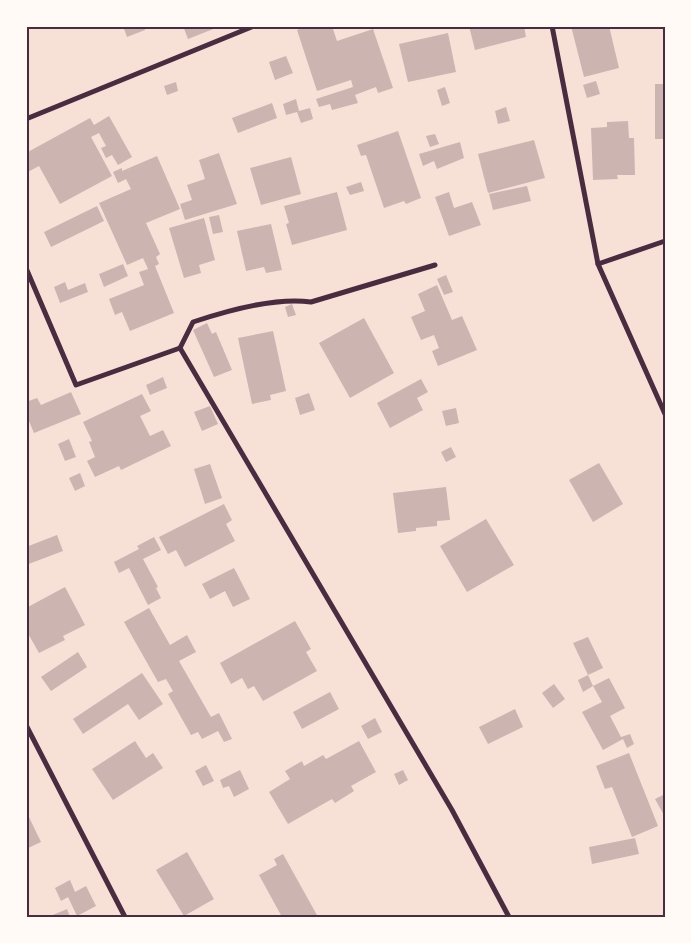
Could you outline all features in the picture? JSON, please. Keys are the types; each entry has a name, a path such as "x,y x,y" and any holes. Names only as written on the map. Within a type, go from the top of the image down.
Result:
{"street":[{"path":"26,119 254,26"},
{"path":"552,26 598,264 665,414"},
{"path":"598,264 665,241"},
{"path":"26,268 76,385 180,348 193,322 221,312 294,299 311,302 435,265"},
{"path":"180,348 452,810 509,917"},
{"path":"26,725 125,917"}],"building":[{"path":"123,26 144,26 145,30 127,37"},
{"path":"183,26 221,26 188,39"},
{"path":"307,26 332,26 337,41 373,29 393,88 378,93 376,87 355,95 358,103 332,110 330,104 319,107 316,99 353,87 351,80 317,91 297,30"},
{"path":"469,26 524,26 526,37 475,50"},
{"path":"571,26 609,26 619,68 584,77"},
{"path":"448,33 456,72 408,82 399,44"},
{"path":"286,56 293,73 275,80 269,62"},
{"path":"596,81 600,94 587,98 583,85"},
{"path":"176,82 178,91 167,95 164,86"},
{"path":"655,84 665,84 665,139 655,139"},
{"path":"445,87 450,103 442,106 437,90"},
{"path":"296,99 299,111 310,108 313,119 301,123 297,112 286,115 283,104"},
{"path":"272,103 277,118 238,133 232,118"},
{"path":"506,107 510,121 498,124 495,111"},
{"path":"109,116 132,157 118,165 112,155 106,158 101,148 106,146 99,133 91,137 112,176 60,204 39,166 26,173 26,153 90,118 94,125"},
{"path":"628,121 629,138 634,138 635,175 617,175 618,179 593,180 591,128 607,127 607,122"},
{"path":"398,131 421,198 406,204 404,201 384,208 366,155 361,156 357,145"},
{"path":"435,134 439,144 430,147 426,136"},
{"path":"534,140 545,178 488,193 478,154"},
{"path":"460,142 464,158 437,169 434,161 423,166 419,154"},
{"path":"219,153 237,204 185,220 180,204 192,200 187,185 205,179 199,160"},
{"path":"157,156 180,209 146,223 160,254 156,257 159,264 155,266 174,313 130,331 122,312 115,315 109,299 144,285 139,272 148,269 143,258 127,265 99,203 131,189 126,179 118,183 113,172 122,168 122,171"},
{"path":"291,157 301,194 261,205 250,168"},
{"path":"361,182 364,191 350,195 346,187"},
{"path":"527,186 531,201 493,210 489,194"},
{"path":"337,192 347,230 292,245 286,224 289,223 284,206"},
{"path":"449,192 454,208 472,202 481,225 449,236 435,197"},
{"path":"97,206 104,221 51,247 44,232"},
{"path":"219,215 223,232 213,234 209,217"},
{"path":"204,218 215,260 199,265 201,273 184,278 169,228"},
{"path":"271,224 282,270 266,273 264,267 246,271 237,231"},
{"path":"123,264 128,276 104,287 99,274"},
{"path":"446,275 453,292 444,295 437,279"},
{"path":"65,282 68,290 85,283 88,292 60,303 54,287"},
{"path":"437,285 452,320 462,316 477,350 438,366 432,351 439,348 434,335 421,340 411,317 425,311 418,294"},
{"path":"292,304 296,315 288,317 285,307"},
{"path":"364,318 394,373 350,398 319,343"},
{"path":"207,323 212,334 216,332 232,370 214,377 193,330"},
{"path":"273,331 286,391 270,395 271,400 252,404 238,338"},
{"path":"163,377 167,388 150,395 146,385"},
{"path":"421,379 428,392 417,398 423,410 390,428 377,403"},
{"path":"71,392 81,414 34,433 26,414 26,402 37,398 41,405"},
{"path":"309,393 315,410 300,415 295,398"},
{"path":"142,394 151,411 140,416 150,436 163,430 171,446 121,470 119,466 95,477 87,461 95,457 89,442 92,441 83,422"},
{"path":"210,406 218,424 202,431 194,412"},
{"path":"456,408 459,423 446,426 442,411"},
{"path":"69,439 76,457 65,461 58,444"},
{"path":"451,447 456,457 446,462 441,452"},
{"path":"599,463 623,504 593,522 569,480"},
{"path":"210,464 222,498 205,504 194,469"},
{"path":"80,473 85,486 75,491 69,478"},
{"path":"446,487 450,520 437,521 437,526 416,528 416,531 398,533 393,493"},
{"path":"224,504 232,520 226,524 235,541 185,567 176,550 168,554 159,537"},
{"path":"486,519 514,565 467,592 440,546"},
{"path":"57,535 63,551 26,565 26,547"},
{"path":"154,537 161,550 143,559 158,587 156,588 161,598 148,605 129,568 119,573 114,562 139,549 137,546"},
{"path":"234,568 250,599 233,607 225,591 210,599 202,584"},
{"path":"65,587 85,625 63,636 65,640 39,653 26,630 26,608"},
{"path":"149,608 170,645 187,635 196,652 179,661 211,717 219,713 232,739 224,742 218,731 202,739 198,732 191,735 168,694 173,691 166,679 158,682 124,622"},
{"path":"295,621 311,649 306,652 317,671 263,701 254,686 248,689 242,678 231,684 220,663"},
{"path":"588,637 603,668 588,675 573,643"},
{"path":"78,652 87,667 51,691 41,677"},
{"path":"142,673 163,704 139,720 128,704 83,734 73,719"},
{"path":"588,675 593,686 583,692 578,680"},
{"path":"609,678 625,708 610,716 621,737 630,734 634,744 627,748 623,739 603,750 582,712 602,702 593,686"},
{"path":"554,684 565,699 553,708 542,693"},
{"path":"330,692 339,709 302,729 293,712"},
{"path":"515,709 523,727 488,744 479,727"},
{"path":"375,718 382,732 368,739 361,726"},
{"path":"135,741 146,758 153,753 163,768 113,800 92,769"},
{"path":"359,741 376,772 351,786 354,791 335,803 332,799 288,824 269,792 290,779 285,771 302,761 304,766 323,755 326,759"},
{"path":"629,753 658,826 632,837 612,787 605,789 596,766"},
{"path":"206,765 214,781 203,786 195,771"},
{"path":"240,770 249,789 234,797 229,786 223,788 220,780"},
{"path":"403,770 408,780 399,785 394,774"},
{"path":"665,794 665,817 655,799"},
{"path":"26,811 41,842 26,849"},
{"path":"635,838 639,854 592,864 589,847"},
{"path":"187,852 214,899 184,916 156,870"},
{"path":"283,854 318,917 282,917 259,875 277,865 274,859"},
{"path":"70,880 75,892 86,886 96,906 77,916 68,897 61,901 55,888"},
{"path":"67,909 70,917 48,917"}]}
